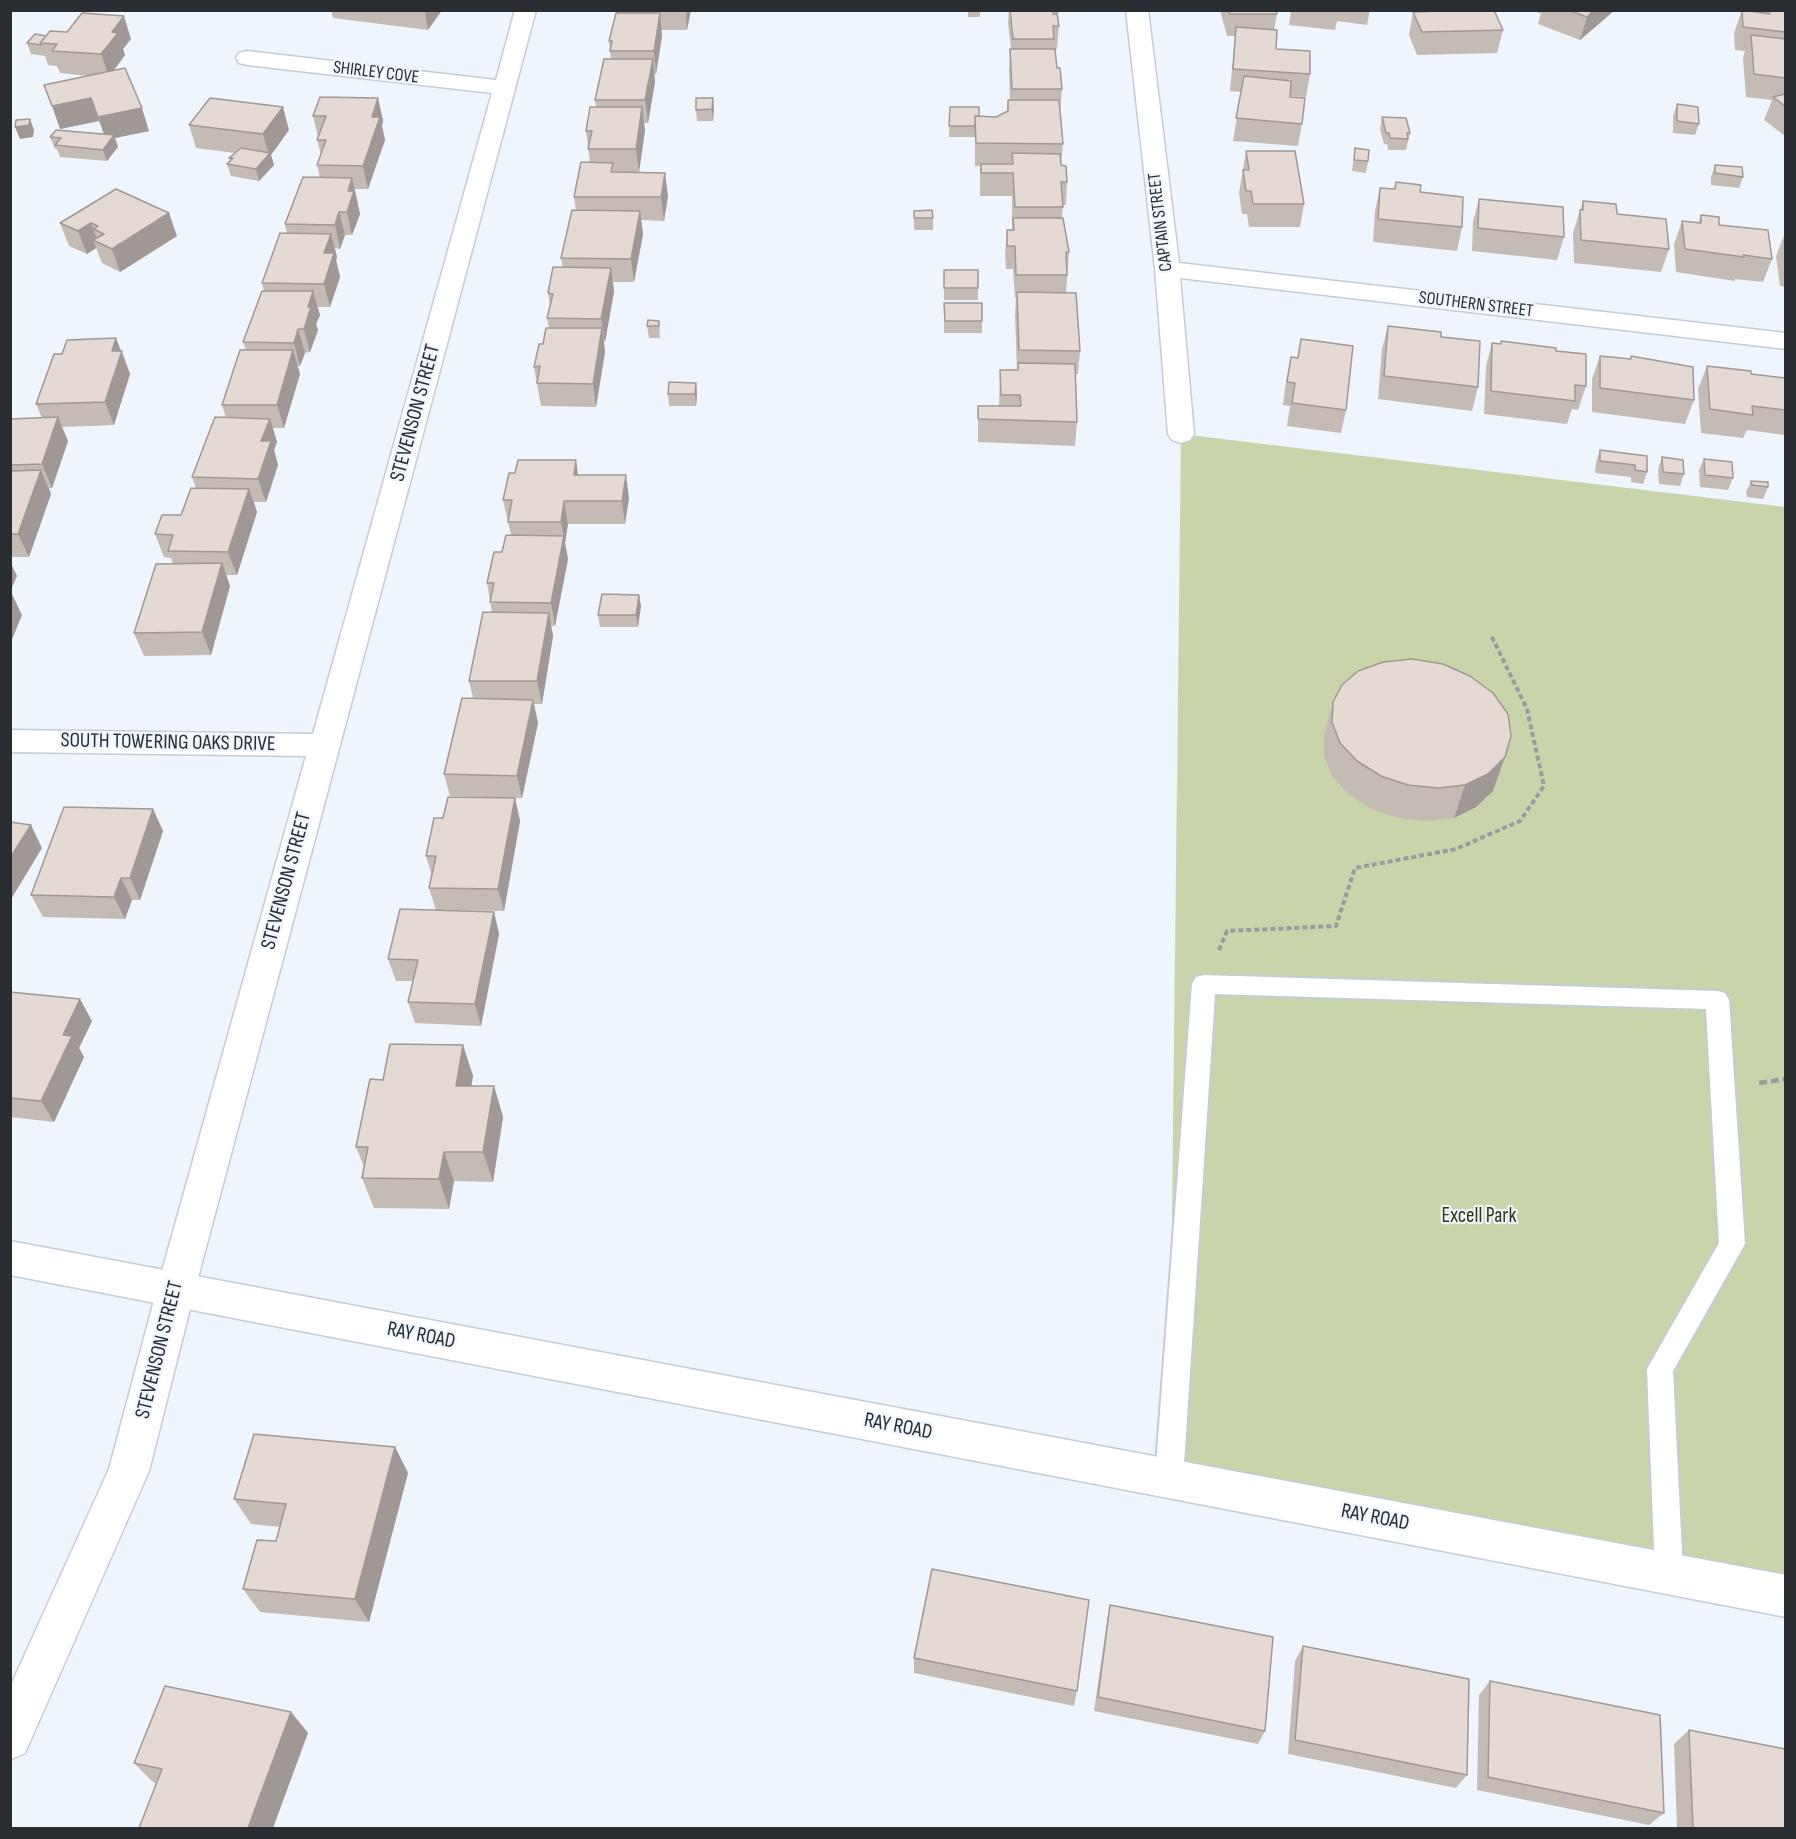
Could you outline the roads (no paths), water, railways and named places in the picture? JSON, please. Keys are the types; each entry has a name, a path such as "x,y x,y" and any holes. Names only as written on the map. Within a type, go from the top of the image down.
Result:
{"street":[{"name":"STEVENSON STREET","path":"10,1738 129,1471 176,1289 526,10"},
{"name":"CAPTAIN STREET","path":"1137,10 1167,269 1181,434"},
{"name":"SHIRLEY COVE","path":"247,58 505,88"},
{"name":"SOUTHERN STREET","path":"1167,269 1785,341"},
{"name":"SOUTH TOWERING OAKS DRIVE","path":"10,741 325,745"},
{"name":"RAY ROAD","path":"10,1258 1785,1596"}],"lane":[{"path":"1169,1479 1204,984 1718,1000 1732,1244 1660,1369 1669,1573"}],"park label":[{"name":"Excell Park","path":"1479,1217"}]}
